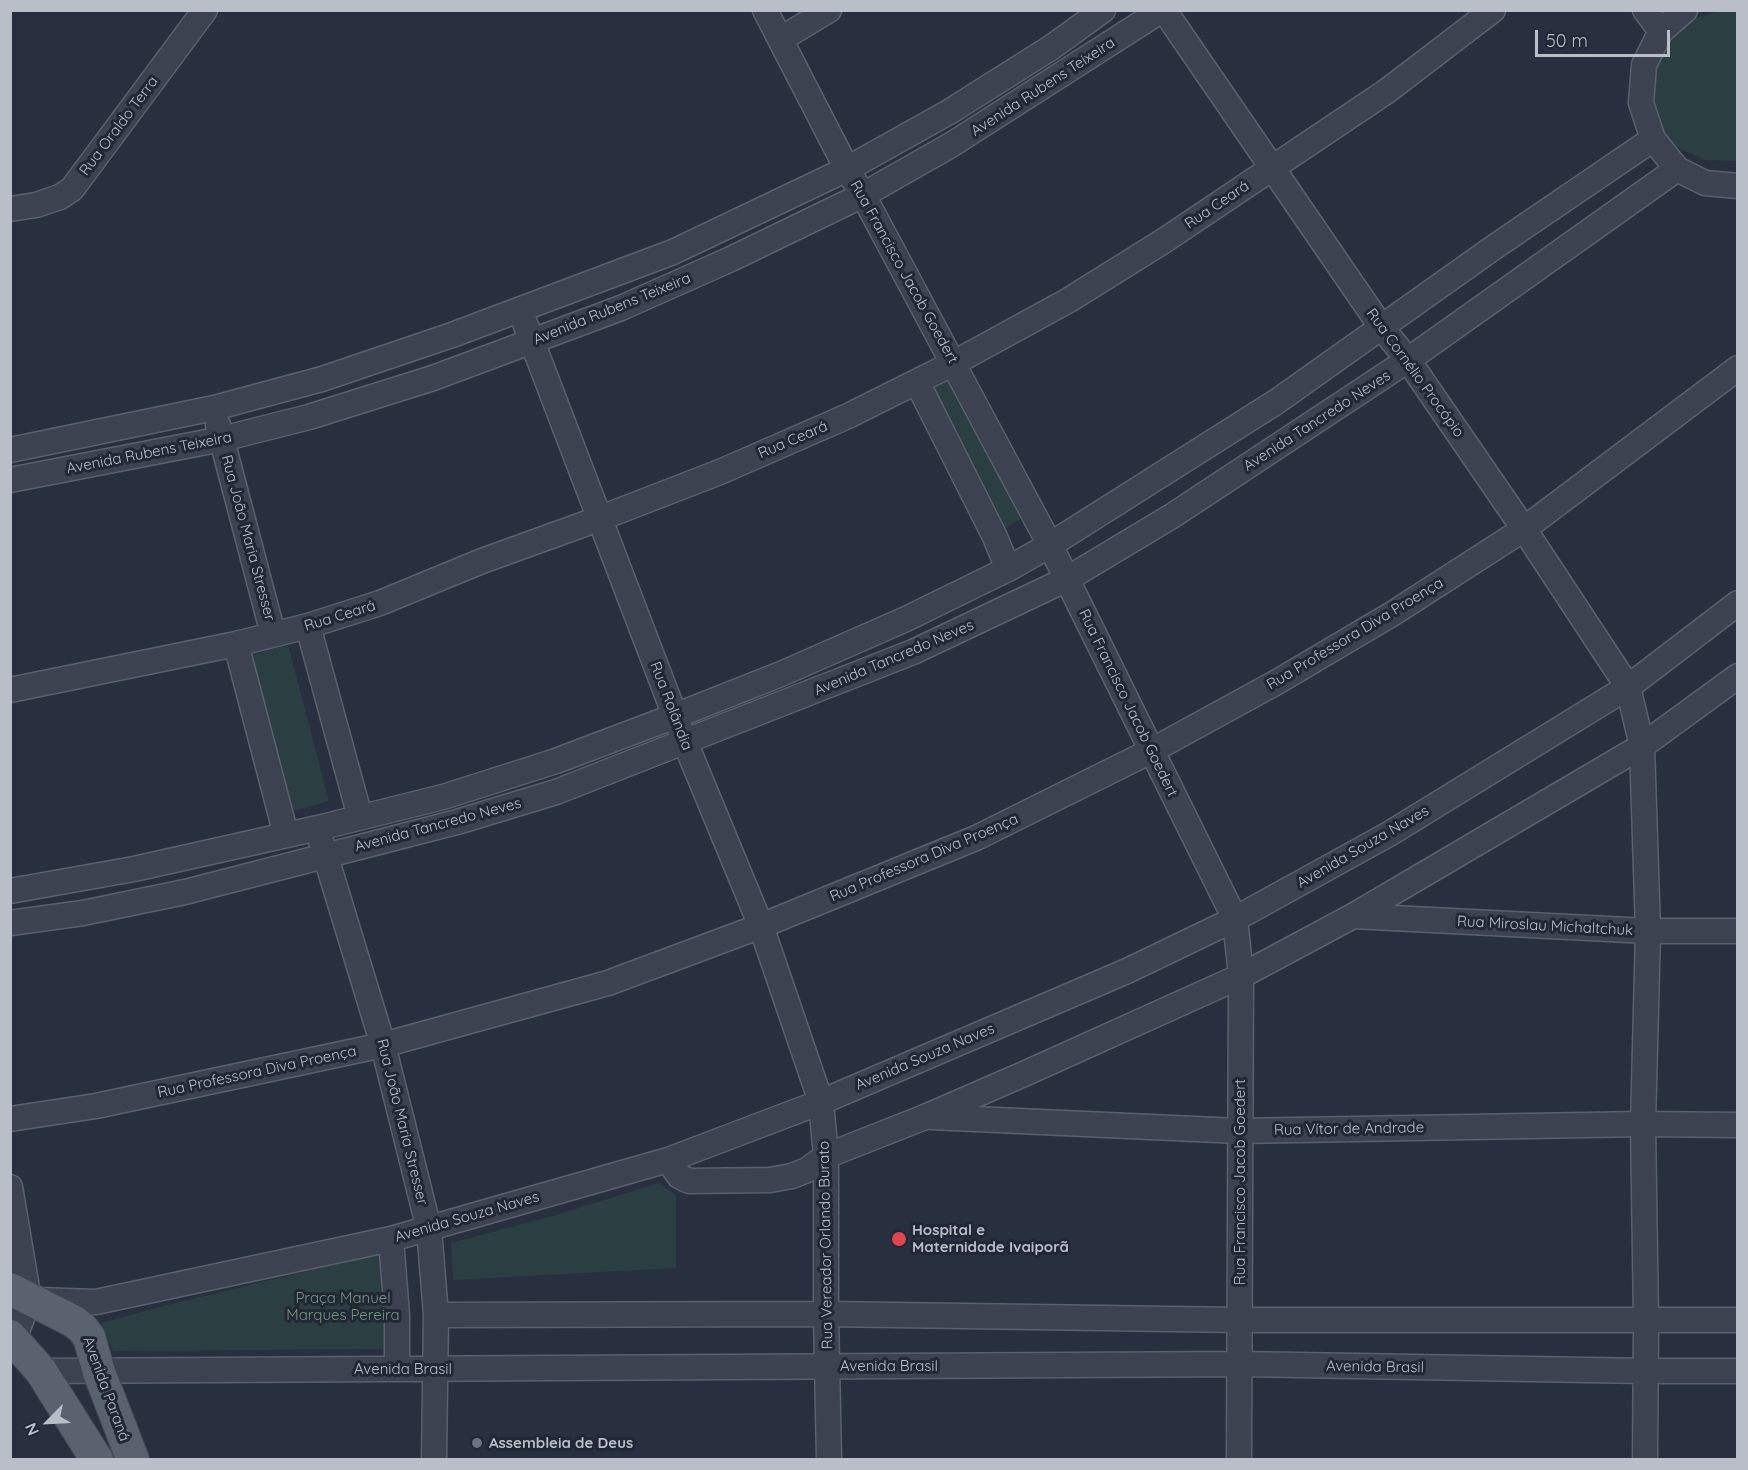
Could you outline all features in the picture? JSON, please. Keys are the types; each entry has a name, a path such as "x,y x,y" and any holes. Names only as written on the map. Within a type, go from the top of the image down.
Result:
{"main road":[{"name":"Avenida Paraná","path":"20,1294 73,1321 89,1337 99,1372 133,1460"},
{"path":"12,1339 41,1371 97,1460"}],"street":[{"name":"Rua Oraldo Terra","path":"10,209 36,205 60,197 72,189 205,10"},
{"name":"Rua Francisco Jacob Goedert","path":"765,10 847,169 954,363 1050,545 1235,919 1242,976 1239,1131 1239,1460"},
{"path":"781,39 829,10"},
{"name":"Avenida Rubens Teixeira","path":"10,450 213,408 322,379 520,310 673,252 847,169 949,112 1052,47 1103,10"},
{"name":"Avenida Rubens Teixeira","path":"10,480 222,440 309,417 388,393 534,342 651,295 863,195 951,145 1163,10"},
{"name":"Rua Cornélio Procópio","path":"1163,10 1382,328 1408,360 1524,529 1628,687 1642,746 1648,931 1643,1124 1646,1320 1645,1460"},
{"name":"Rua Ceará","path":"10,690 236,644 309,626 380,603 482,561 720,472 848,416 954,363 1069,300 1162,242 1387,91 1493,10"},
{"path":"1645,10 1661,31"},
{"path":"1685,10 1661,31 1644,65 1641,103 1653,139 1677,169 1706,183 1737,186"},
{"name":"Avenida Tancredo Neves","path":"10,891 134,869 318,828 442,797 556,761 675,716 781,674 906,619 1008,569 1050,545 1276,402 1653,139"},
{"name":"Avenida Tancredo Neves","path":"10,923 83,913 185,892 457,822 556,792 913,652 1067,579 1172,516 1408,360 1677,169"},
{"name":"Rua Rolândia","path":"520,310 685,742 761,926 821,1102"},
{"name":"Rua Professora Diva Proença","path":"10,1119 107,1104 382,1045 608,983 761,926 976,838 1151,751 1277,682 1392,614 1524,529 1737,368"},
{"path":"917,382 1008,569"},
{"name":"Rua João Maria Stresser","path":"213,408 273,634"},
{"name":"Avenida Souza Naves","path":"20,1294 96,1302 392,1239 668,1160 821,1102 1127,970 1235,919 1389,834 1628,687 1737,603"},
{"path":"309,626 360,817"},
{"path":"236,644 285,835"},
{"path":"668,1160 679,1176 689,1181 770,1180 792,1176 807,1170 826,1156 925,1117 1242,976 1353,916 1642,746 1737,676"},
{"name":"Rua João Maria Stresser","path":"318,828 382,1045 429,1229 435,1315 434,1460"},
{"name":"Rua Miroslau Michaltchuk","path":"1353,916 1648,931 1737,931"},
{"name":"Rua Vereador Orlando Burato","path":"821,1102 826,1156 829,1460"},
{"name":"Rua Vítor de Andrade","path":"925,1117 1239,1131 1643,1124 1737,1125"},
{"path":"10,1187 20,1294 12,1339"},
{"path":"392,1239 397,1315 397,1370"},
{"path":"435,1315 826,1314 1240,1320 1737,1320"},
{"name":"Avenida Brasil","path":"41,1371 1240,1364 1737,1371"}],"green space":[{"path":"1719,11 1737,11 1737,160 1735,161 1705,160 1672,145 1660,127 1654,108 1654,71 1673,38 1693,19"},
{"path":"951,378 1021,519 1001,530 931,388"},
{"path":"288,645 329,801 294,811 252,655"},
{"path":"659,1183 676,1195 676,1268 453,1280 451,1243 556,1215"},
{"name":"Praça Manuel Marques Pereira","path":"383,1253 387,1349 113,1351 101,1323 167,1305"}],"place":[{"name":"Hospital e Maternidade Ivaiporã","path":"899,1239"},
{"name":"Assembleia de Deus","path":"477,1443"}]}
